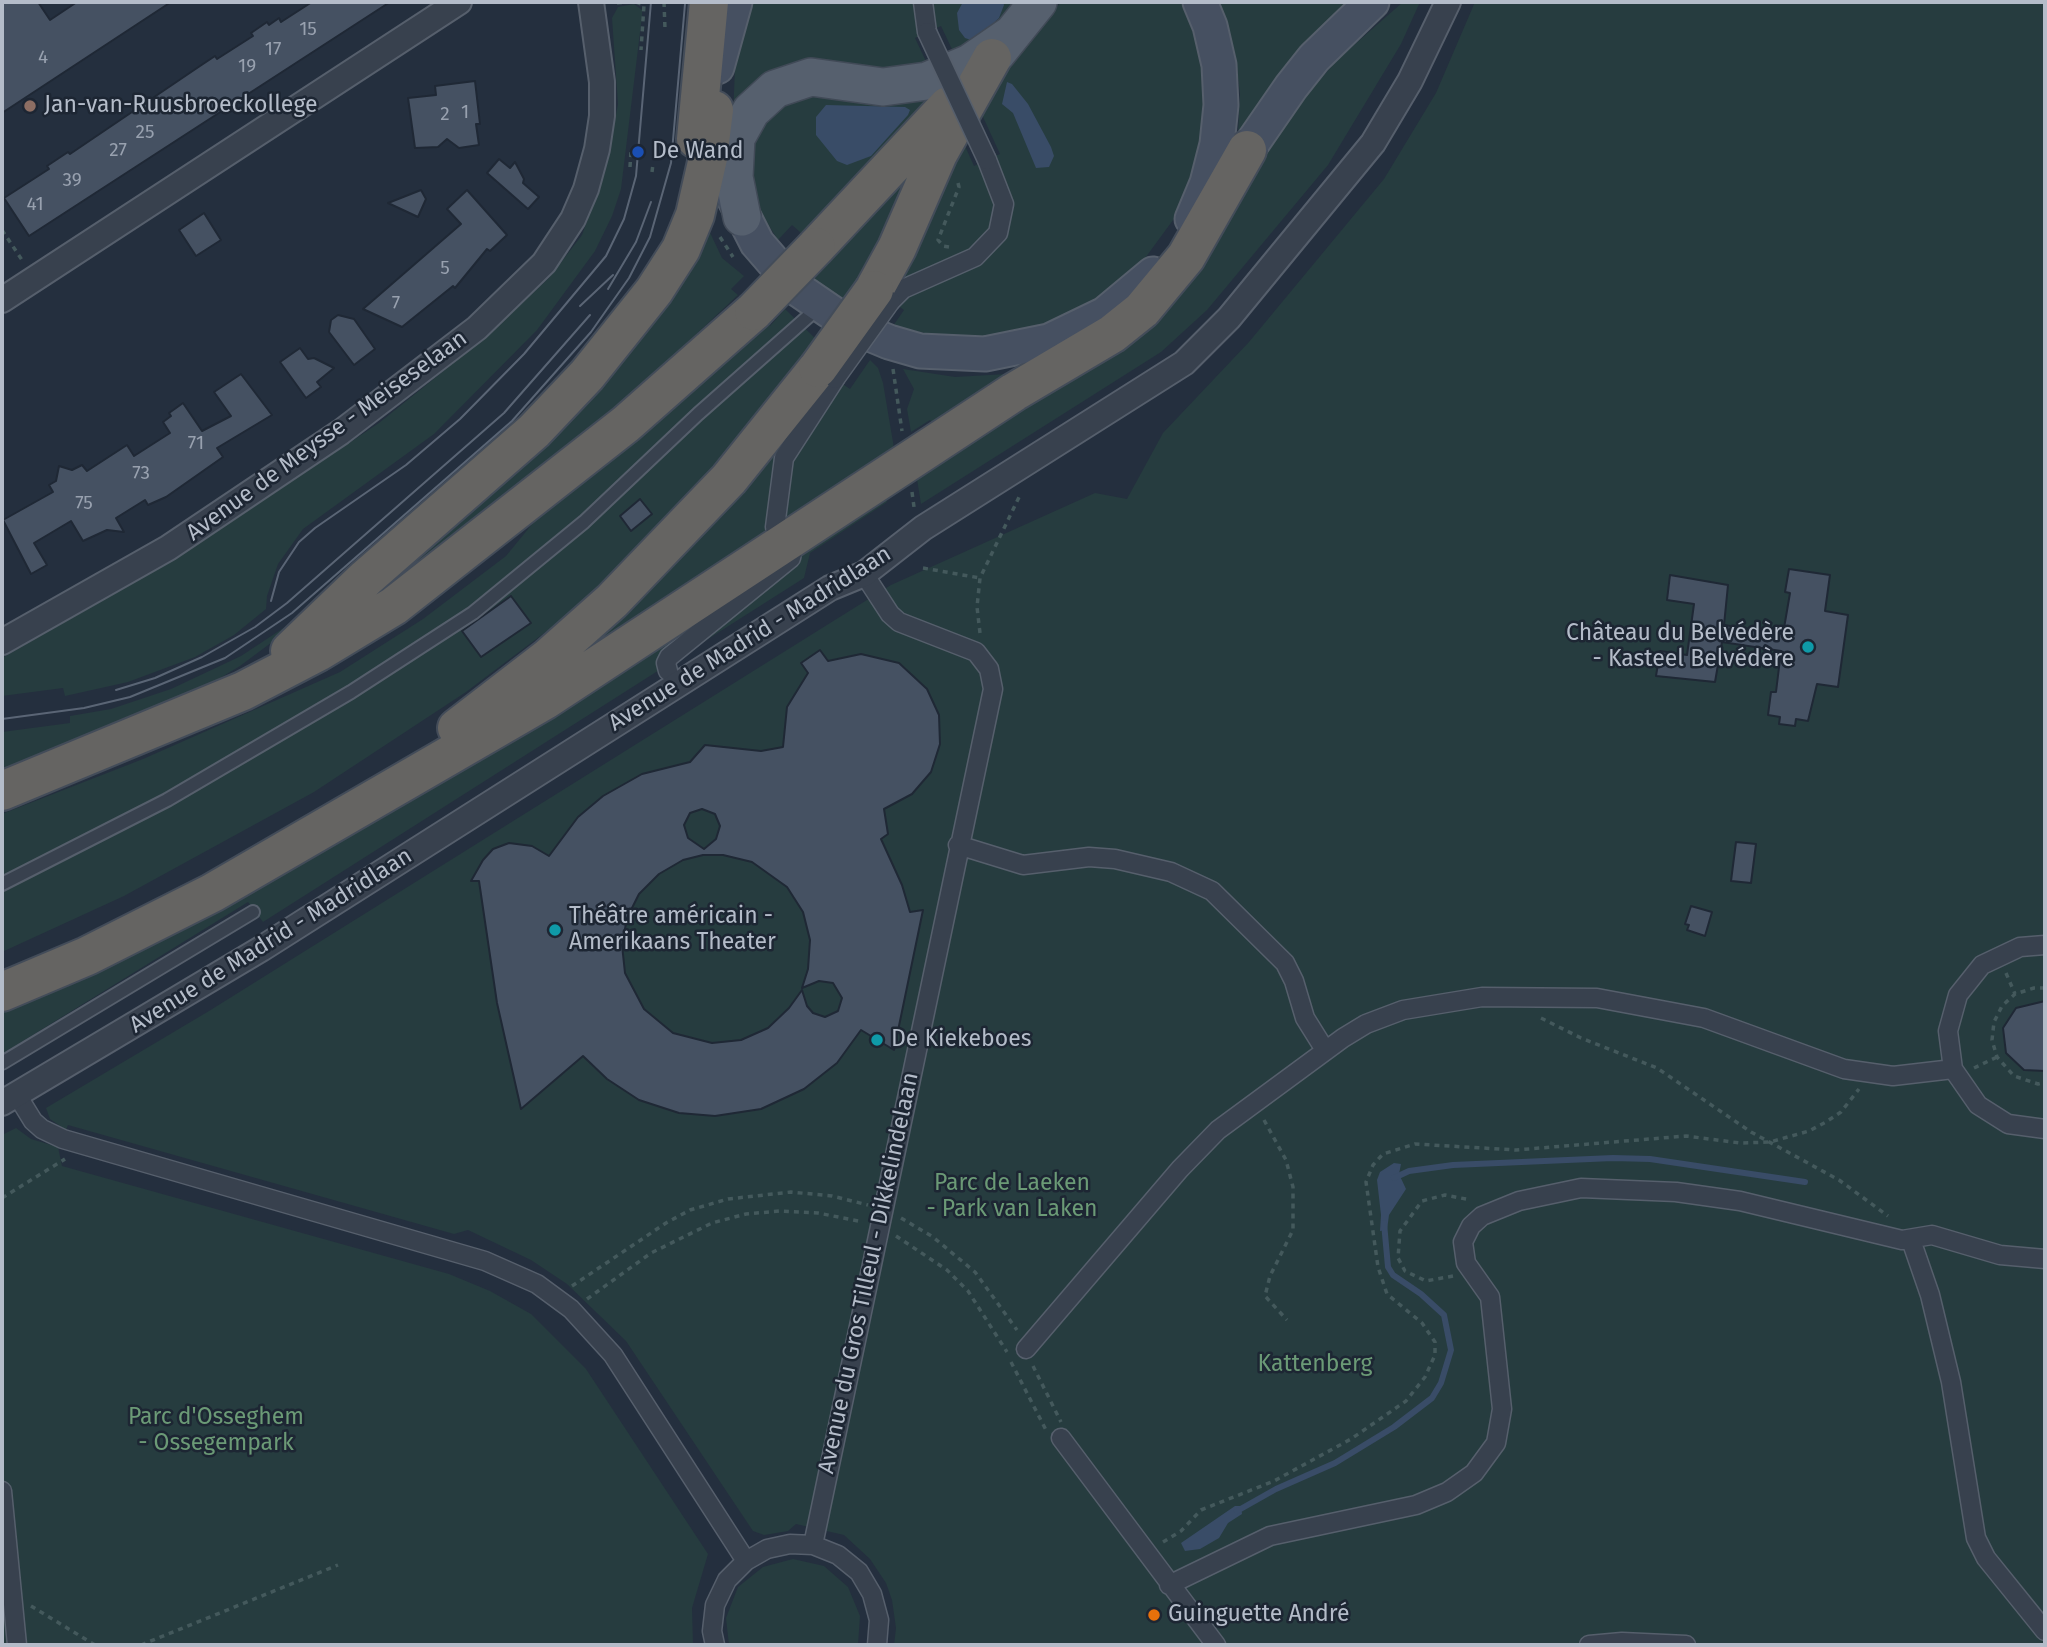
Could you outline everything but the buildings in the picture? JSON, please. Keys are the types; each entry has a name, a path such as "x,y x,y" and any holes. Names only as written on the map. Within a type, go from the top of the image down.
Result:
{"highway":[{"path":"616,338 667,247 687,190 693,167 709,2"},
{"path":"2,791 243,691 318,652 394,607 626,424 754,311 1002,46"},
{"path":"12,987 303,828 450,733 518,682 612,601 682,530 776,423 827,373 883,295 897,248 938,154 1002,46"},
{"path":"243,691 306,637 366,578 508,456 560,405 616,338 654,291 681,250 698,204 714,110"},
{"path":"12,987 87,956 212,893 545,700 1014,392 1080,354 1142,310 1186,257 1247,150"},
{"path":"1014,392 1057,356 1079,329"}],"main road":[{"path":"735,2 719,53 714,110 725,176 742,217 775,267 819,307 853,327 889,342 953,354 1018,350 1079,329 1129,296 1204,214 1314,58 1372,2"},
{"path":"742,217 734,177 736,138 751,111 775,89 811,77 883,87 927,81 1002,46 1038,2"},
{"path":"1170,253 1192,219 1207,183 1217,144 1221,104 1219,65 1210,26 1200,2"}],"street":[{"path":"2,300 459,2"},
{"name":"Avenue de Meysse - Meiseselaan","path":"2,642 168,548 341,432 477,328 544,263 573,219 586,189 597,149 602,116 602,82 591,2"},
{"path":"883,295 904,289 975,257 998,233 1004,204 987,160 928,32 923,2"},
{"name":"Avenue de Madrid - Madridlaan","path":"10,1099 261,949 830,588 864,574 912,536 1163,378 1203,345 1373,143 1410,81 1448,2"},
{"path":"668,671 666,663 669,657 790,558 792,553 775,527 785,458 827,373"},
{"path":"864,574 890,614 899,622 967,646 983,659"},
{"name":"Avenue du Gros Tilleul - Dikkelindelaan","path":"813,1545 958,845 993,689 983,659"},
{"path":"958,845 1023,865 1089,857 1115,859 1171,872 1212,891 1285,963 1294,981 1305,1018 1325,1050"},
{"path":"2045,945 2020,947 1998,955 1969,979 1958,995 1950,1022 1948,1050 1953,1069 1966,1092 1992,1116 2025,1128 2045,1129"},
{"path":"1026,1349 1199,1147 1325,1050 1366,1024 1403,1010 1445,1001 1516,995 1620,1000 1704,1017 1808,1058 1866,1073 1916,1075 1953,1069"},
{"path":"10,1099 42,1129 86,1146 485,1261 517,1274 556,1297 571,1309 612,1355 746,1561"},
{"path":"1169,1585 1269,1536 1376,1515 1424,1502 1447,1492 1474,1473 1496,1443 1502,1409 1490,1297 1464,1256 1465,1236 1482,1216 1496,1210 1540,1195 1581,1188 1676,1192 1740,1201 1912,1240 1931,1235 2000,1255 2045,1259"},
{"path":"1912,1240 1930,1295 1951,1382 1976,1538 1986,1558 2045,1631"},
{"path":"1061,1438 1216,1645"},
{"path":"2,1492 18,1645"},
{"path":"715,1645 712,1631 715,1605 727,1580 746,1561 767,1549 790,1544 813,1545 838,1555 859,1572 876,1607 879,1620 877,1645"},
{"path":"1589,1645 1622,1642 1686,1645"}],"lane":[{"path":"2,884 167,800 351,692 473,613 584,522 698,414 819,307"},
{"path":"2,1063 253,912"}],"path":[{"path":"617,3 628,2"},
{"path":"636,2 644,5 640,50"},
{"path":"664,2 665,29"},
{"path":"630,167 631,151"},
{"path":"652,172 653,164"},
{"path":"950,247 943,246 938,240 959,187 952,181"},
{"path":"2,230 25,265"},
{"path":"892,362 903,436"},
{"path":"983,659 977,607 980,578 1025,485"},
{"path":"901,503 912,495"},
{"path":"923,568 980,578"},
{"path":"2045,988 2034,988 2015,994 2002,1006 1994,1022 1992,1040 1997,1057 2014,1076 2038,1084 2045,1082"},
{"path":"1516,995 1535,1014 1570,1034 1657,1068 1770,1142 1861,1195 1912,1240"},
{"path":"1252,1104 1278,1141 1293,1187 1293,1230 1265,1296 1287,1320"},
{"path":"1147,1553 1181,1531 1201,1510 1283,1476 1351,1439 1406,1401 1424,1377 1435,1355 1435,1342 1422,1323 1387,1294 1378,1266 1366,1182 1373,1165 1383,1154 1415,1144 1516,1150 1686,1136 1740,1143 1770,1142 1809,1131 1849,1104"},
{"path":"2,1198 86,1146"},
{"path":"556,1297 666,1223 691,1210 728,1199 791,1192 832,1196 881,1218 921,1229 975,1272 1005,1311 1026,1349 1062,1424 1061,1438 1049,1436 1026,1395 1002,1342 968,1291 881,1218 798,1211 764,1212 719,1221 676,1238 571,1309"},
{"path":"1471,1269 1450,1278 1426,1281 1416,1278 1405,1270 1398,1258 1400,1231 1422,1201 1433,1196 1460,1196 1496,1210"},
{"path":"141,1645 338,1565"},
{"path":"12,1594 95,1645"}],"green space":[{"path":"754,2 1019,2 958,62 941,26 915,38 932,74 861,77 733,118 735,67 744,25"},
{"path":"1061,2 1183,2 1201,57 1205,105 1200,151 1176,216 1140,265 1109,292 1059,321 1030,330 974,339 947,338 893,326 904,310 884,296 960,135 974,166 1000,154 978,106"},
{"path":"1220,2 1346,2 1273,82 1238,134 1240,94 1235,53"},
{"path":"1403,2 1420,2 1401,44 1328,165 1207,310 1161,352 921,504 917,479 886,498 887,502 810,553 804,578 263,922 248,902 2,1054 2,1007 1019,401 1264,156 1310,91 1338,59"},
{"name":"Parc de Laeken - Park van Laken","path":"1475,2 2045,2 2045,1645 894,1645 896,1628 892,1600 886,1583 870,1559 844,1535 796,1524 788,1531 764,1535 753,1531 626,1341 567,1284 531,1260 468,1230 454,1234 68,1125 66,1130 50,1119 46,1108 209,1011 891,585 1095,493 1127,499 1163,433 1249,342 1384,179 1436,93"},
{"path":"634,4 642,10 642,16 621,189 612,216 595,251 537,330 434,434 303,529 278,564 267,596 266,609 234,635 195,657 128,682 65,696 63,688 2,696 2,658 180,556 379,423 487,336 549,278 582,235 605,172 618,104 612,18 618,7"},
{"path":"942,87 808,239 792,225 778,240 753,201 742,160 779,95"},
{"path":"919,167 844,304 814,279 831,261 825,256 872,201"},
{"path":"704,220 722,258 744,276 731,289 738,295 655,373 485,517 396,585 391,578"},
{"path":"785,309 819,342 813,364 592,597 466,692 314,792 124,896 2,952 2,814 143,759 340,672 423,619 506,556 551,501 762,318 770,326"},
{"path":"870,360 878,368 883,383 895,454 561,672 829,375 850,389"},
{"path":"903,369 955,377 1007,374 937,427 930,420 911,432 907,409 914,389"},
{"path":"288,625 291,628 240,666 195,693 2,774 2,732 70,723 70,716 111,709 171,689 241,656"},
{"name":"Parc d'Osseghem - Ossegempark","path":"16,1128 31,1139 58,1147 62,1166 449,1274 490,1291 531,1314 586,1369 708,1554 692,1608 693,1645 2,1645 2,1135"},
{"path":"793,1559 824,1566 848,1587 860,1616 858,1645 729,1645 726,1618 738,1587 763,1567"}],"water":[{"path":"963,2 1003,2 1004,5 999,18 974,41 965,38 959,30 957,13"},
{"path":"1007,82 1012,84 1028,104 1051,147 1054,156 1049,167 1036,168 1013,113 1002,104"},
{"path":"826,105 905,107 910,110 871,156 847,165 837,161 816,135 816,117"},
{"path":"1394,1163 1401,1164 1399,1174 1406,1189 1389,1215 1387,1230 1380,1231 1377,1180 1380,1172"},
{"path":"1235,1506 1241,1506 1242,1514 1228,1523 1219,1538 1200,1549 1185,1551 1181,1543"}],"waterway":[{"path":"1394,1178 1409,1171 1453,1165 1613,1158 1650,1159 1805,1182"},
{"path":"1237,1511 1276,1489 1335,1463 1394,1427 1432,1398 1441,1383 1451,1350 1444,1315 1421,1294 1393,1275 1388,1267 1384,1223"}],"tram line":[{"path":"271,601 279,572 299,542 406,465 460,419 524,354 606,256 624,219 636,176 651,2"},
{"path":"2,719 84,708 130,697 225,658 292,613 512,421 591,332 629,278 650,237 671,163 685,4"},
{"path":"608,289 636,242 651,202"},
{"path":"580,306 613,275"},
{"path":"116,690 155,678 202,657 255,627 287,603 504,413 590,315"}],"place":[{"name":"Jan-van-Ruusbroeckollege","path":"30,106"},
{"name":"De Wand","path":"638,152"},
{"name":"Château du Belvédère - Kasteel Belvédère","path":"1808,647"},
{"name":"Théâtre américain - Amerikaans Theater","path":"555,930"},
{"name":"De Kiekeboes","path":"877,1040"},
{"name":"Guinguette André","path":"1154,1615"}],"park label":[{"name":"Kattenberg","path":"1315,1365"}]}
